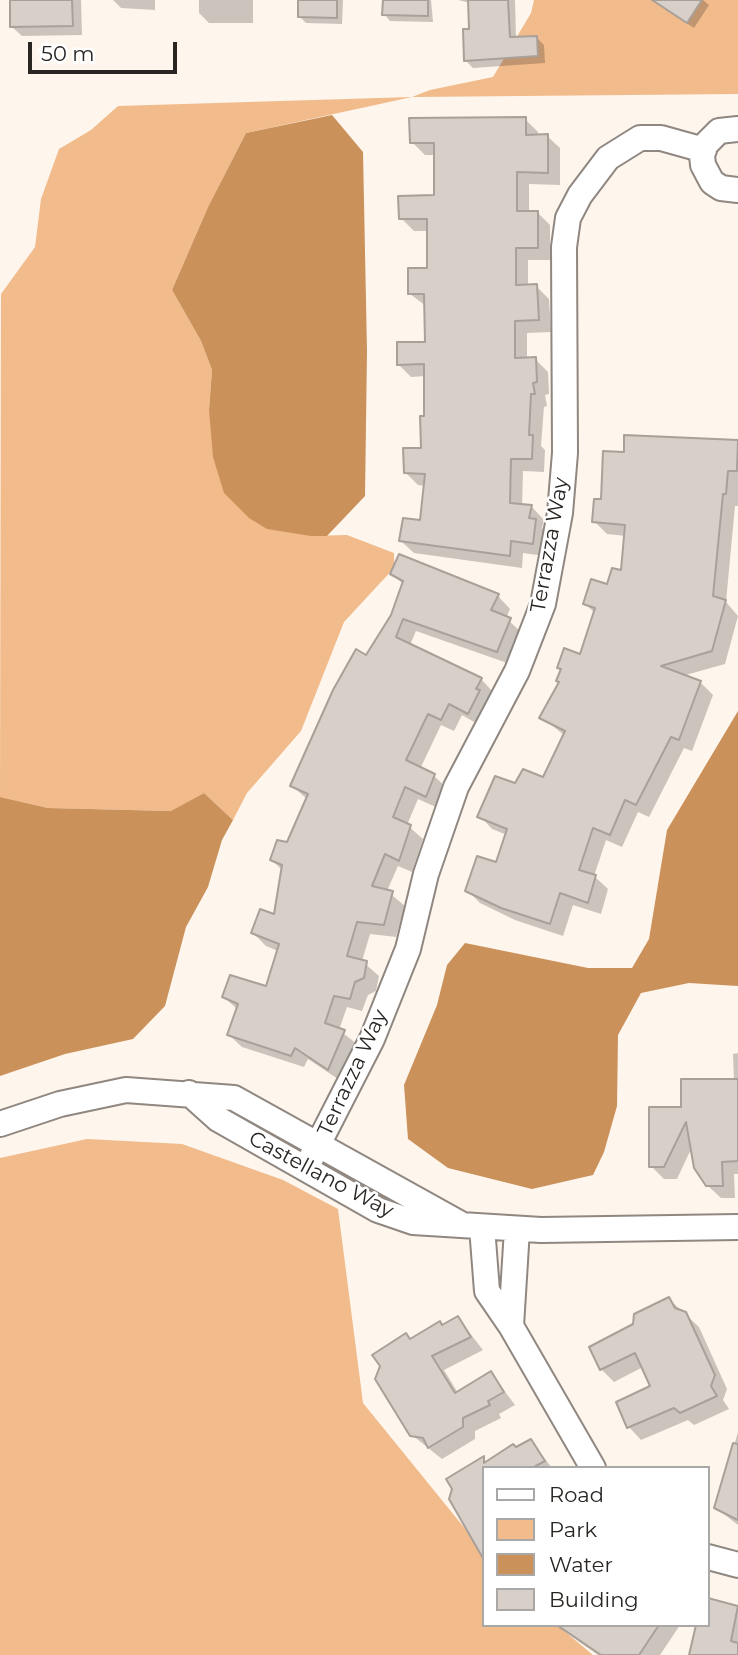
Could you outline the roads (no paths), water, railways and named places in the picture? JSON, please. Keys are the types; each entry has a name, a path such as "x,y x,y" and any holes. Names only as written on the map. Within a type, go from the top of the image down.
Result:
{"street":[{"path":"738,129 719,131 704,150 703,165 712,182 721,188 738,190"},
{"name":"Terrazza Way","path":"306,1168 372,1039 408,948 426,874 456,787 517,671 543,604 560,513 565,453 564,247 568,218 580,195 608,158 640,138 661,138 704,150"},
{"name":"Castellano Way","path":"0,1124 60,1104 126,1090 234,1098 474,1227"},
{"name":"Castellano Way","path":"188,1093 218,1119 378,1210 413,1222 517,1229 738,1227"},
{"path":"474,1227 487,1291 511,1326 592,1466"},
{"path":"511,1326 517,1229"},
{"path":"710,1558 738,1565"}],"water":[{"path":"332,115 363,152 367,351 365,496 327,536 311,536 267,529 249,518 224,493 213,457 209,410 212,370 201,341 172,290 208,207 246,133"},
{"path":"738,711 738,986 689,983 641,993 618,1035 617,1106 604,1152 593,1175 532,1189 448,1168 408,1139 404,1085 437,1005 447,965 465,943 588,968 632,968 649,939 667,830"},
{"path":"204,793 233,820 222,840 208,887 186,927 165,1006 133,1039 65,1054 0,1076 0,797 48,808 171,811"}]}
